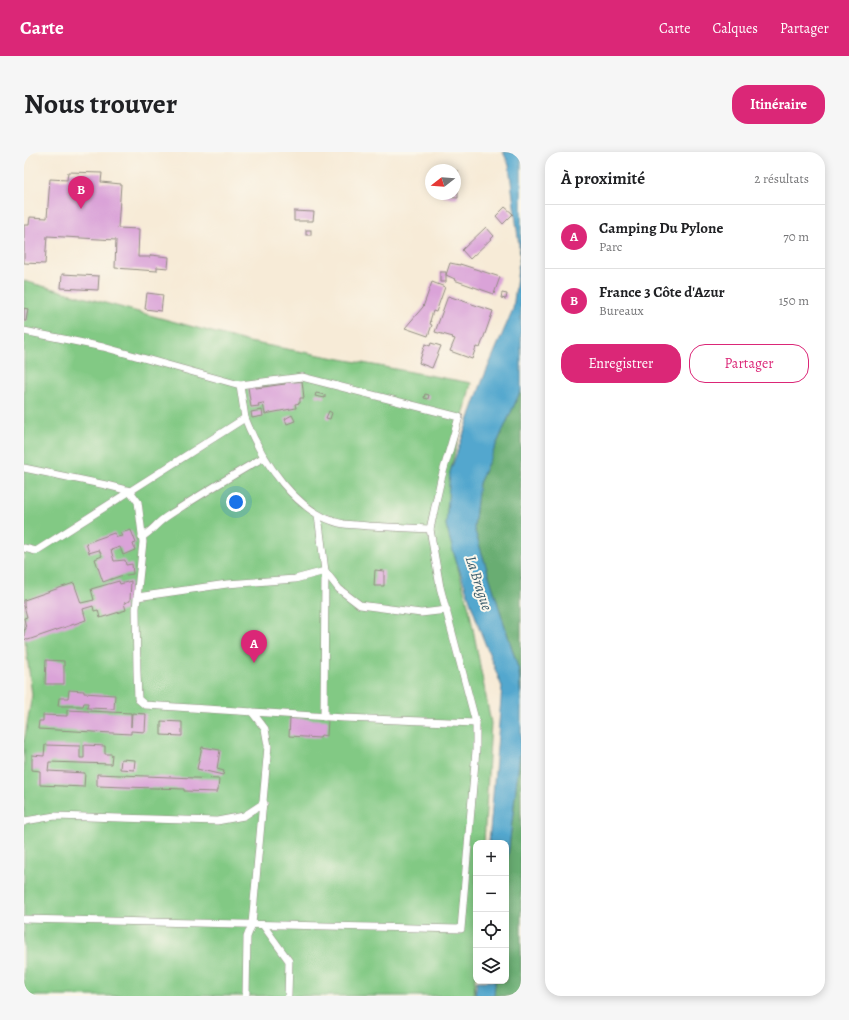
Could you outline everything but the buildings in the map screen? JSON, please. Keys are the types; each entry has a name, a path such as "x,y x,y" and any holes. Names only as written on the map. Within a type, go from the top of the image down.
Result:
{"lane":[{"path":"24,331 103,347 240,385 302,376 459,417 441,479 430,529 440,587 476,723 476,750 461,929 24,919"},
{"path":"240,385 245,418 264,457 287,490 318,515 343,524 430,529"},
{"path":"24,548 36,551 245,418"},
{"path":"142,537 152,531 164,519 209,489 264,457"},
{"path":"24,468 130,491 138,502 143,542 137,597 136,663 138,699 145,705 324,717 476,723"},
{"path":"318,515 325,571 324,717"},
{"path":"325,571 339,589 360,605 421,613 447,610"},
{"path":"137,597 227,584 295,579 325,571"},
{"path":"246,996 247,937 252,924 268,746 265,729 252,712"},
{"path":"24,822 55,816 217,821 244,816 264,803"},
{"path":"263,925 289,961 288,996"}],"green space":[{"path":"24,281 249,342 471,383 450,472 446,525 469,608 491,723 484,840 473,840 474,996 24,996 24,742 32,695 24,631"},
{"path":"521,390 521,701 519,671 474,528 479,483"},
{"path":"521,744 521,996 494,996 495,984 509,984 509,848"}],"water":[{"name":"La Brague","path":"503,152 521,152 521,390 479,483 474,528 519,671 521,744 509,848 509,840 489,840 502,687 481,633 453,551 446,525 450,472 483,379 513,309 520,254 509,165"},
{"path":"477,984 495,984 494,996 475,996"}],"place":[{"name":"France 3 Côte d'Azur","path":"81,209"},
{"name":"Camping Du Pylone","path":"254,663"}]}
